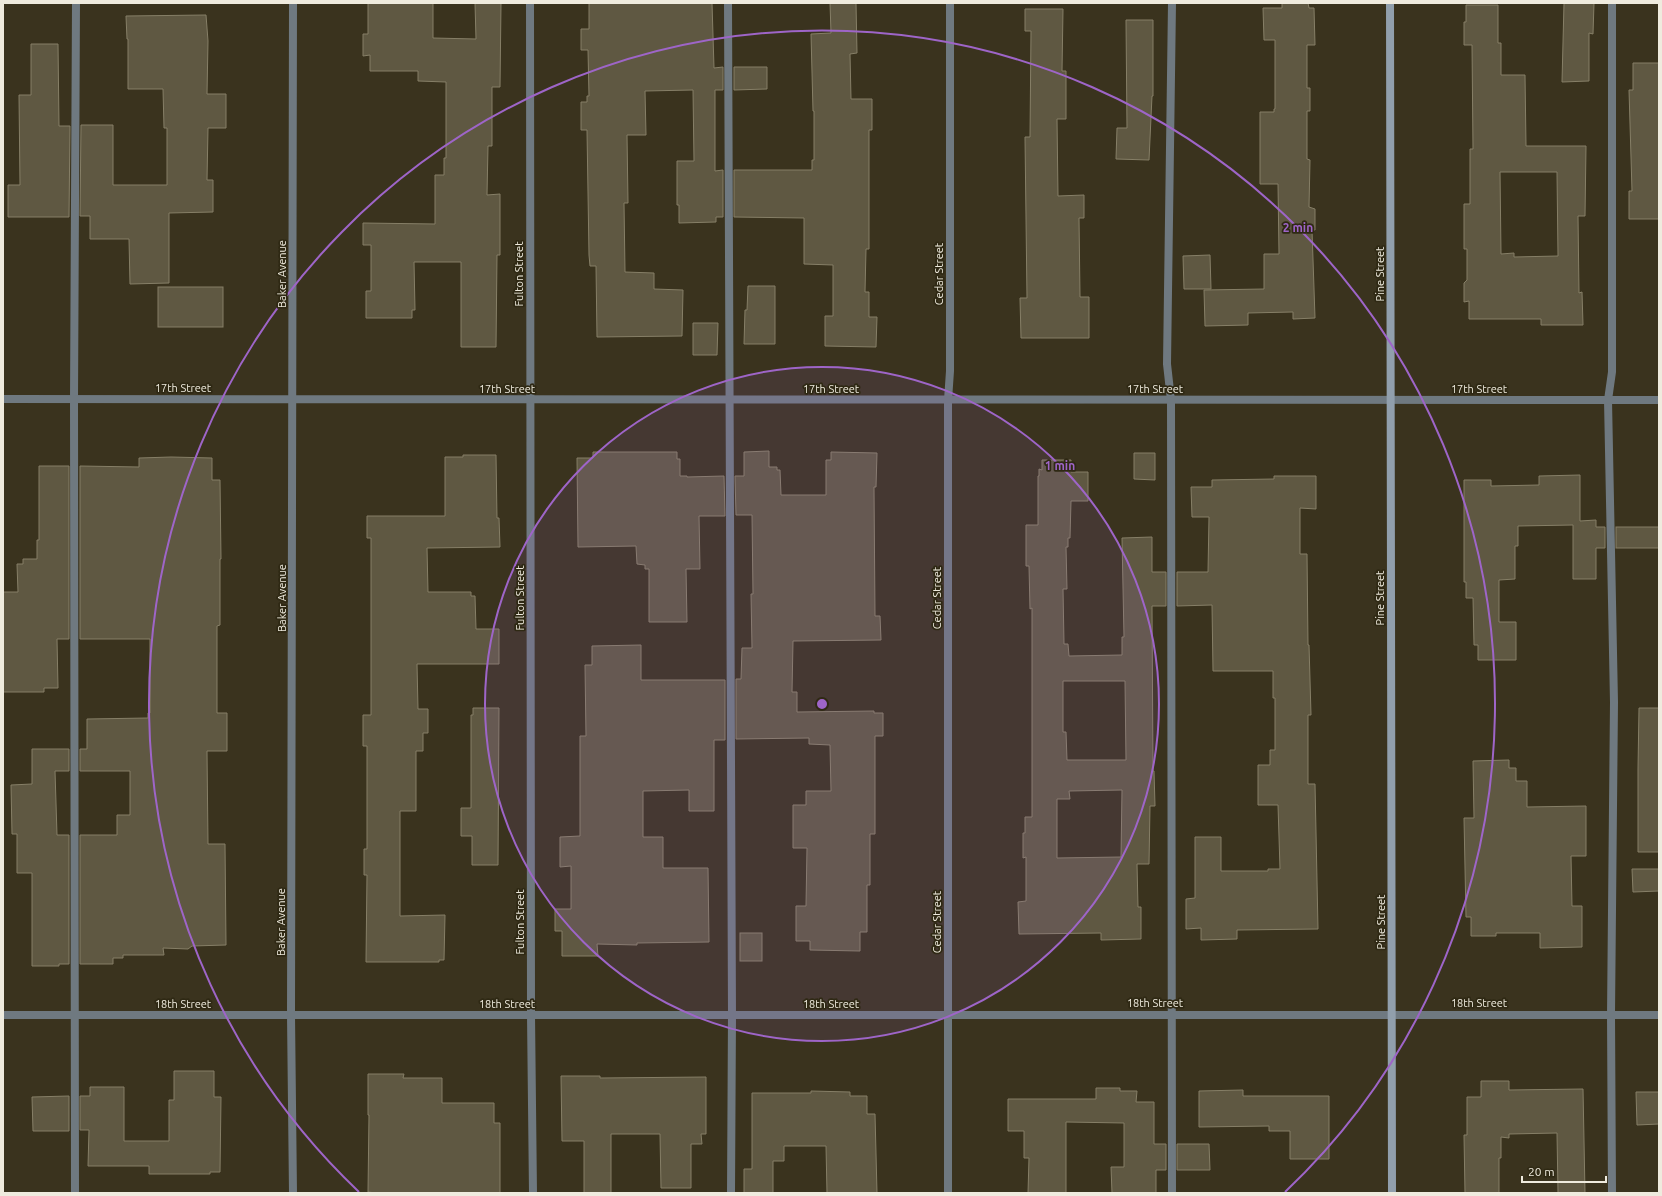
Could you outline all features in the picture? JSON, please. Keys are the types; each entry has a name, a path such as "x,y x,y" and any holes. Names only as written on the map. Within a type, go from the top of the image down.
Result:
{"street":[{"path":"75,1193 74,399 76,3"},
{"name":"Baker Avenue","path":"293,3 293,1193"},
{"name":"Fulton Street","path":"530,3 531,1015 533,1193"},
{"path":"728,3 732,1015 731,1193"},
{"name":"Cedar Street","path":"948,1193 948,400 950,371 950,3"},
{"path":"1172,3 1166,364 1171,400 1170,1014 1172,1193"},
{"name":"Pine Street","path":"1390,3 1392,1193"},
{"path":"1612,3 1612,372 1608,400 1614,702 1611,1015 1612,1193"},
{"name":"17th Street","path":"3,399 1659,400"},
{"name":"18th Street","path":"3,1015 1659,1015"}],"building":[{"path":"368,3 433,3 433,38 476,39 475,3 501,3 500,87 492,87 492,146 488,146 487,195 500,194 500,255 497,255 496,347 461,347 461,262 414,262 415,310 412,310 412,318 366,318 366,291 371,291 371,245 363,245 363,223 435,224 435,175 444,175 444,158 446,158 446,82 418,81 418,71 370,71 370,55 363,56 363,34 368,34"},
{"path":"589,3 712,3 714,68 723,67 723,90 715,90 715,171 723,170 723,217 716,217 716,222 679,223 679,205 677,205 677,161 694,161 693,90 645,91 646,135 627,135 628,203 624,203 625,272 654,273 654,289 683,290 682,336 597,337 596,266 590,266 589,255 587,130 581,130 581,102 587,102 587,96 589,96 588,50 581,50 581,29 589,29"},
{"path":"830,3 856,3 857,53 850,54 851,99 872,99 872,130 869,130 869,249 866,249 865,292 869,292 869,317 877,317 876,347 825,346 825,316 833,316 833,265 804,264 804,218 734,217 734,170 812,170 812,160 814,160 814,111 811,34 831,33"},
{"path":"1282,3 1308,3 1309,8 1314,8 1315,45 1307,45 1307,88 1310,88 1310,111 1307,111 1307,159 1310,160 1309,207 1315,209 1315,230 1312,230 1315,318 1293,319 1293,312 1248,313 1248,325 1205,326 1204,290 1264,289 1264,254 1279,254 1278,184 1260,184 1260,112 1274,112 1275,109 1275,40 1264,40 1263,8 1282,8"},
{"path":"1564,3 1594,3 1593,34 1589,33 1589,81 1562,82"},
{"path":"1466,5 1498,5 1498,43 1501,43 1501,75 1525,75 1526,146 1586,146 1585,216 1578,216 1579,293 1582,292 1583,325 1541,325 1541,319 1469,319 1469,301 1464,302 1464,283 1467,280 1467,249 1464,249 1464,204 1470,204 1470,149 1473,149 1472,45 1464,45 1464,22 1466,22","holes":["1500,172 1557,172 1558,256 1514,257 1514,253 1501,254"]},
{"path":"1025,9 1063,9 1062,71 1066,71 1066,119 1057,119 1058,196 1084,195 1084,218 1079,218 1080,297 1089,297 1089,338 1021,338 1020,298 1027,298 1025,137 1030,137 1031,31 1025,31"},
{"path":"206,15 208,41 207,94 226,94 226,128 208,128 207,180 213,180 213,212 169,213 169,283 130,284 129,239 90,239 90,216 80,216 81,125 113,125 113,185 167,185 167,128 164,128 163,89 128,89 128,39 126,16"},
{"path":"1126,20 1153,20 1153,96 1149,160 1116,159 1117,128 1127,128"},
{"path":"31,44 58,44 59,126 70,126 69,217 8,217 8,185 20,185 19,95 31,95"},
{"path":"1633,63 1659,63 1659,219 1629,219 1629,191 1632,191 1629,90 1633,90"},
{"path":"734,67 767,67 767,89 734,90"},
{"path":"1210,255 1211,289 1184,289 1183,256"},
{"path":"748,286 775,286 775,344 744,344 745,310 747,310"},
{"path":"158,287 223,287 223,327 158,327"},
{"path":"693,323 718,323 717,355 693,355"},
{"path":"769,451 769,467 777,467 777,470 780,470 781,495 826,495 826,460 831,460 831,452 877,453 876,487 874,487 875,616 880,616 881,640 793,641 792,692 797,692 797,712 874,711 874,713 883,713 883,736 875,736 875,834 870,834 870,885 867,885 867,932 860,932 860,951 810,950 810,941 796,941 796,906 806,906 807,848 793,848 793,805 806,805 806,791 831,791 830,745 809,744 809,738 736,739 736,679 741,679 742,648 752,648 751,594 753,594 752,515 736,515 735,476 744,476 744,452"},
{"path":"593,452 677,452 677,459 680,459 680,476 724,476 725,516 699,516 700,569 686,569 687,622 649,622 649,569 645,569 645,565 637,564 636,546 578,547 577,458 593,458"},
{"path":"1134,453 1155,453 1155,480 1134,479"},
{"path":"463,455 496,455 497,518 499,518 500,547 427,548 428,592 471,592 471,596 475,596 476,629 499,629 499,664 417,664 418,709 428,709 428,733 423,733 423,751 416,751 416,811 400,811 400,916 445,915 444,960 439,960 439,962 366,962 367,875 364,875 364,849 367,849 367,746 363,746 363,715 371,715 371,538 367,538 367,516 445,516 445,457 463,457"},
{"path":"139,458 212,458 212,480 220,480 221,559 220,625 217,626 217,713 227,713 227,751 207,751 208,844 225,844 226,945 192,946 188,949 163,948 164,955 123,955 123,958 113,958 113,964 80,964 80,835 117,835 117,815 130,815 130,771 80,771 80,749 87,749 87,719 148,718 148,713 150,713 150,639 80,639 80,466 139,467"},
{"path":"1042,460 1071,460 1071,472 1088,472 1088,501 1071,501 1070,538 1068,538 1068,547 1066,547 1067,589 1063,589 1064,644 1068,644 1069,656 1122,655 1122,637 1124,637 1122,538 1152,537 1152,572 1166,572 1166,606 1152,606 1153,771 1155,806 1150,806 1149,864 1137,864 1138,907 1141,907 1141,939 1101,940 1101,933 1019,934 1018,902 1026,901 1026,857 1023,858 1023,833 1025,833 1025,817 1032,817 1032,608 1030,609 1029,566 1026,566 1026,525 1038,525 1038,476 1039,469 1042,470","holes":["1063,681 1125,681 1126,760 1067,760 1066,732 1063,732","1122,790 1121,857 1057,858 1057,799 1070,799 1069,791"]},
{"path":"39,466 69,466 69,639 57,639 58,688 44,688 44,692 3,692 3,592 18,592 17,564 23,564 23,559 37,559 37,540 39,540"},
{"path":"1580,475 1580,521 1596,520 1596,527 1605,527 1605,548 1596,548 1596,579 1573,579 1573,525 1518,526 1518,546 1515,546 1515,579 1499,580 1499,622 1516,622 1516,660 1478,660 1478,645 1474,645 1473,598 1466,598 1466,582 1464,582 1464,480 1491,480 1491,486 1539,485 1539,476"},
{"path":"1274,476 1316,476 1316,509 1300,508 1300,554 1307,554 1308,645 1311,715 1308,715 1308,784 1315,784 1318,929 1237,930 1237,939 1201,940 1201,928 1186,929 1186,899 1195,898 1195,837 1221,837 1221,871 1268,871 1268,869 1280,869 1278,805 1258,805 1258,765 1270,765 1270,750 1275,750 1275,698 1273,698 1273,671 1213,671 1212,605 1177,606 1177,572 1208,572 1209,517 1192,517 1191,487 1212,487 1212,480 1274,479"},
{"path":"1616,527 1659,527 1659,548 1616,548"},
{"path":"641,645 641,680 725,680 725,740 714,740 714,811 689,811 689,790 643,791 643,837 663,837 663,868 708,868 709,942 637,943 637,945 597,944 598,956 562,956 562,931 555,931 555,909 571,909 571,866 560,867 560,837 580,836 580,736 586,736 585,665 592,665 592,646"},
{"path":"473,708 499,708 498,865 472,865 472,836 461,836 461,808 471,808 471,715 473,715"},
{"path":"1639,708 1659,708 1659,852 1638,852"},
{"path":"32,749 69,749 69,771 55,771 57,835 69,835 69,964 59,964 59,966 32,966 32,873 17,873 17,834 12,834 11,785 32,784"},
{"path":"1509,760 1509,768 1516,768 1516,781 1527,781 1527,807 1586,806 1586,856 1571,856 1572,906 1582,906 1582,947 1540,948 1540,933 1496,933 1496,936 1471,936 1471,917 1466,917 1464,818 1474,818 1473,761"},
{"path":"1632,869 1659,869 1659,891 1633,892"},
{"path":"740,933 762,933 762,961 740,961"},
{"path":"174,1071 214,1071 214,1097 221,1097 220,1172 210,1172 210,1174 149,1174 149,1166 88,1166 89,1130 80,1130 80,1096 90,1096 90,1087 124,1087 124,1141 169,1141 169,1100 174,1100"},
{"path":"368,1074 404,1074 403,1078 442,1078 442,1103 494,1103 494,1123 500,1123 500,1193 368,1192"},
{"path":"561,1076 600,1076 600,1078 706,1077 706,1134 701,1134 702,1144 691,1144 691,1188 661,1188 660,1134 611,1134 611,1193 584,1193 584,1141 562,1141"},
{"path":"1481,1081 1509,1081 1509,1090 1583,1089 1585,1193 1558,1193 1557,1133 1509,1134 1509,1138 1501,1137 1501,1158 1499,1158 1499,1193 1465,1193 1464,1135 1467,1135 1467,1097 1481,1097"},
{"path":"1096,1088 1120,1088 1120,1091 1137,1091 1136,1102 1154,1102 1154,1144 1166,1144 1166,1170 1156,1170 1156,1193 1112,1193 1111,1167 1124,1167 1124,1123 1066,1122 1066,1193 1028,1193 1029,1158 1024,1158 1024,1131 1008,1131 1008,1099 1096,1099"},
{"path":"1243,1090 1243,1096 1329,1096 1329,1159 1290,1159 1290,1131 1269,1131 1269,1126 1199,1127 1199,1091"},
{"path":"811,1091 850,1092 850,1096 867,1096 867,1114 875,1114 877,1193 827,1193 826,1146 784,1146 784,1161 773,1161 773,1193 744,1193 744,1169 752,1169 752,1093 811,1093"},
{"path":"1636,1092 1659,1092 1659,1124 1637,1125"},
{"path":"69,1096 69,1131 33,1131 32,1097"},
{"path":"1177,1144 1209,1144 1210,1170 1177,1170"}]}
